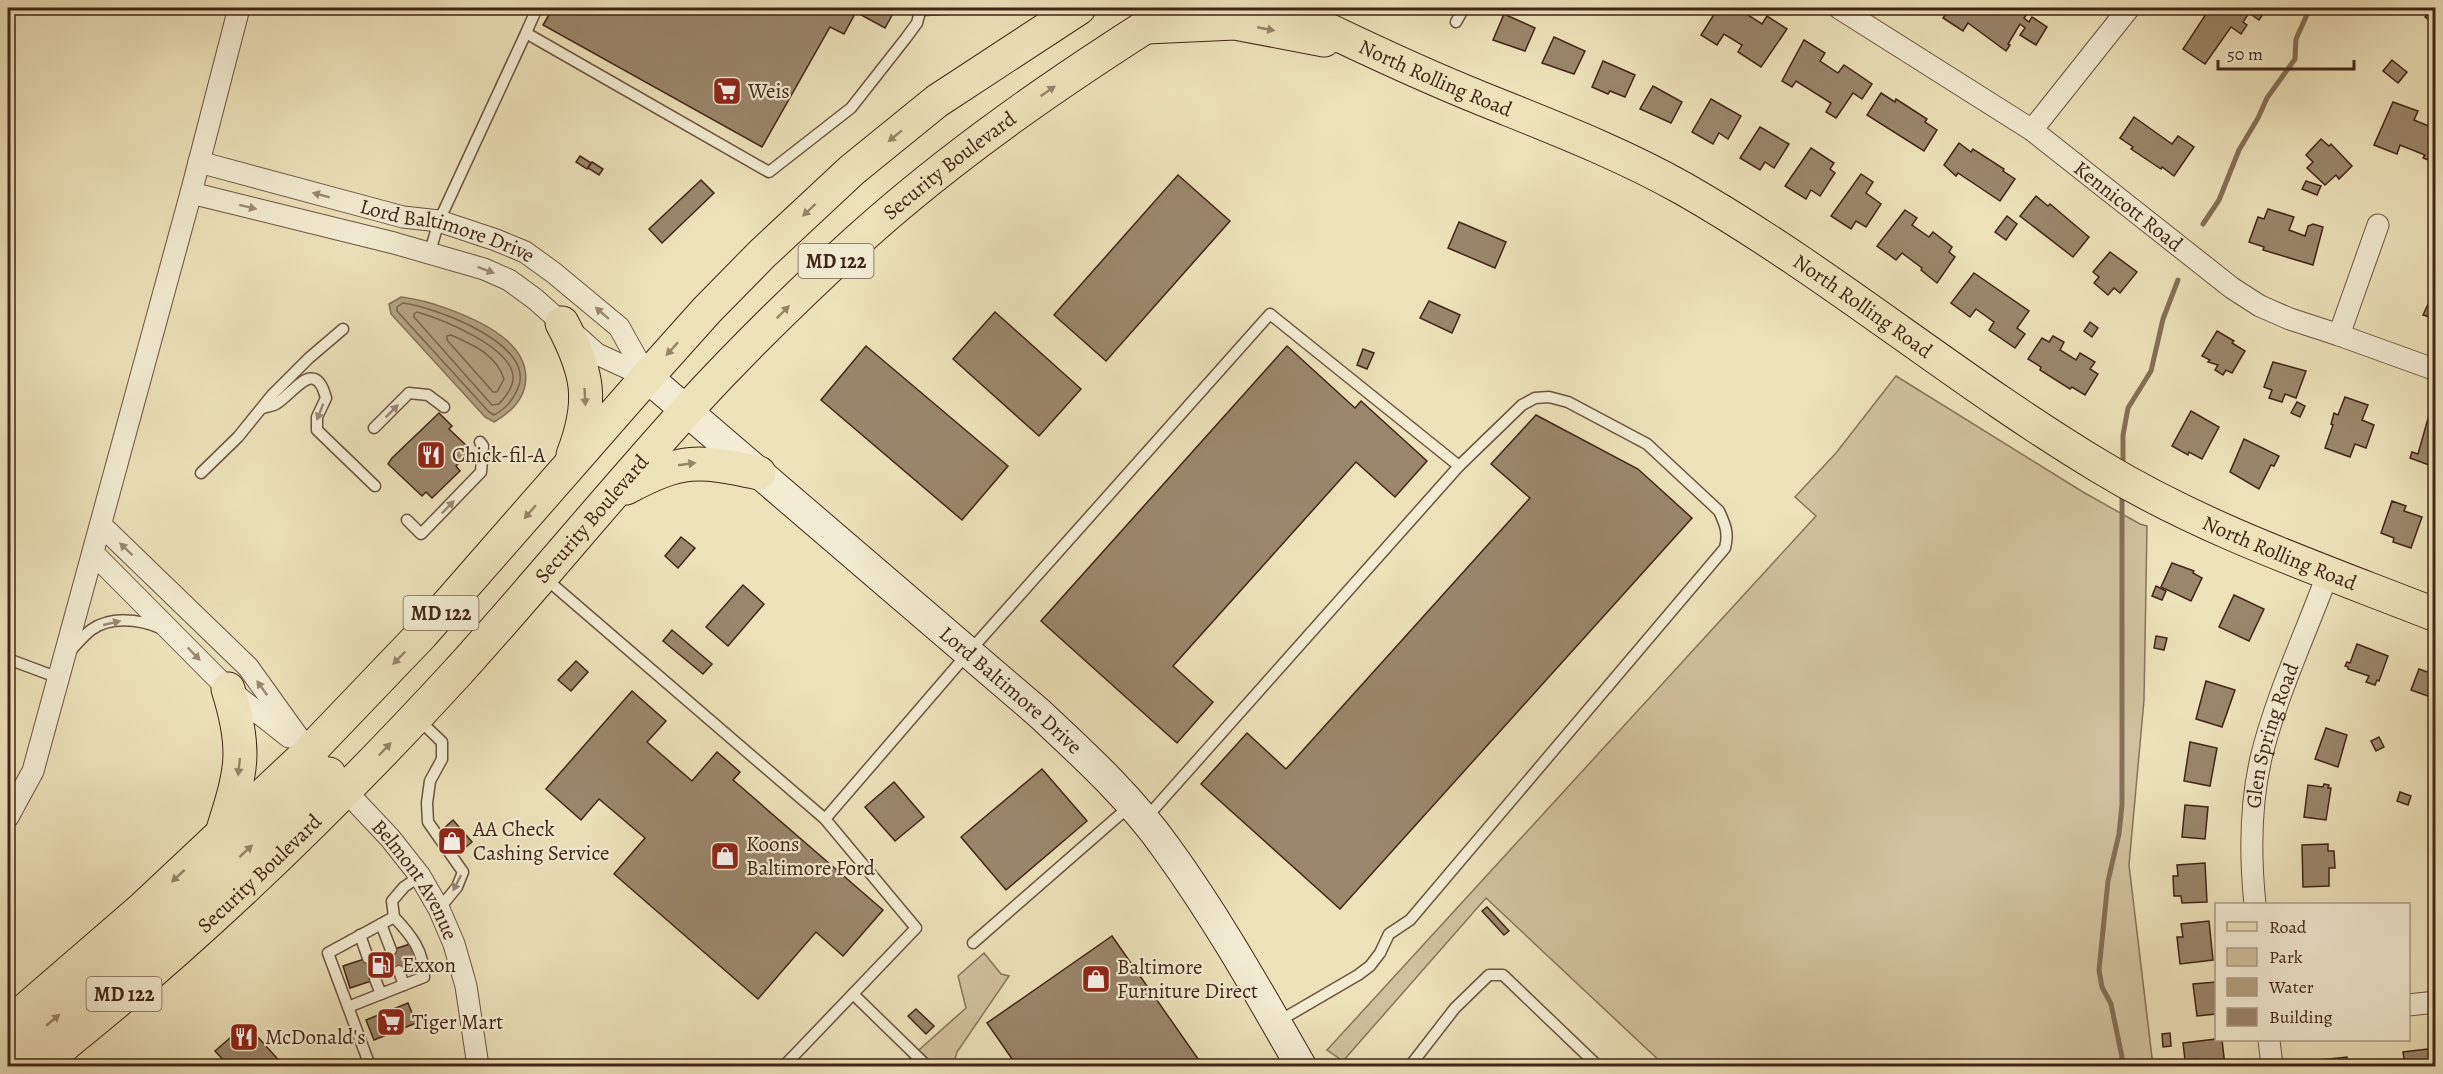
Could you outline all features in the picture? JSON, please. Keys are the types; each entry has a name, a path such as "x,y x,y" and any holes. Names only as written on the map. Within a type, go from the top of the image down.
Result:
{"main road":[{"path":"937,102 1041,16 1047,8"},
{"name":"Security Boulevard","path":"38,1066 250,883 422,634 647,377 707,310 762,254 852,170 937,102 1079,8"},
{"name":"Security Boulevard","path":"8,1025 142,909 221,836 416,716 686,411 801,293 911,193 1000,125 1174,8"},
{"name":"North Rolling Road","path":"1283,8 1365,48 1620,156 1681,187 1760,233 2001,404 2107,471 2215,526 2436,615"},
{"path":"1337,8 1365,48"},
{"path":"1145,27 1235,23 1365,48"},
{"path":"562,323 579,355 586,406 583,430 568,468"},
{"name":"Lord Baltimore Drive","path":"647,377 1069,741 1137,812 1166,848 1215,919 1301,1066"},
{"path":"614,494 657,471 691,462 759,474"},
{"path":"221,836 240,770 241,743 237,716 228,689"},
{"path":"8,1058 160,929 327,772"}],"street":[{"path":"8,817 33,771 191,193 239,8"},
{"name":"Kennicott Road","path":"1839,8 2032,130 2232,288 2260,306 2290,319 2436,370"},
{"path":"2032,130 2129,8"},
{"name":"Lord Baltimore Drive","path":"199,162 403,217 439,222 525,252 619,327 647,377"},
{"name":"Lord Baltimore Drive","path":"191,193 394,243 429,255 484,268 509,280 597,354 647,377"},
{"path":"2339,335 2378,225"},
{"name":"Belmont Avenue","path":"101,525 248,667 327,772"},
{"name":"Belmont Avenue","path":"93,553 228,689 327,772 390,838 420,876 439,909 454,944 466,986 478,1066"},
{"name":"Glen Spring Road","path":"2255,903 2251,832 2261,759 2271,725 2328,573"},
{"path":"2410,1005 2436,1002"},
{"path":"2269,1041 2272,1066"}],"lane":[{"path":"429,255 439,222 537,8"},
{"path":"526,33 769,172 851,108 917,23 921,9 961,8"},
{"path":"1456,22 1464,8"},
{"path":"825,819 968,653 1270,314 1459,466"},
{"path":"201,473 238,437 272,395 309,358 343,329"},
{"path":"262,408 276,404 302,381 310,379 318,381 326,399 316,417 317,430 375,486"},
{"path":"374,428 409,393 428,395 444,407"},
{"path":"973,943 1137,812 1459,466 1522,405 1535,398 1550,397 1568,402 1647,444 1719,511 1728,538 1725,548 1410,920 1389,934 1380,953 1370,966 1276,1023"},
{"path":"407,520 421,534 482,472 483,446 480,442"},
{"path":"542,576 825,819 916,928 784,1066 778,1066"},
{"path":"66,655 92,629 127,619 148,623 175,634"},
{"path":"8,659 59,678"},
{"path":"416,716 442,742 442,759 430,781 427,803 428,822 463,872 457,886 439,909"},
{"path":"348,1007 424,977 424,969 414,940 394,917 392,901 404,887 420,876"},
{"path":"370,1066 328,953 394,917"},
{"path":"381,924 390,950"},
{"path":"360,935 368,958"},
{"path":"399,971 404,985"},
{"path":"1410,1066 1455,1008 1489,975 1503,975 1598,1066"},
{"path":"375,979 381,994"},
{"path":"852,994 927,1066"}],"green space":[{"path":"1896,376 2083,492 2147,526 2144,700 2129,865 2153,1066 1665,1066 1486,898 1343,1061 1327,1050 1816,516 1795,497 1836,453"},
{"path":"984,953 1001,974 1009,976 957,1052 953,1066 901,1066 966,1008 958,976"}],"water":[{"path":"401,297 424,301 463,315 496,332 509,343 524,366 526,378 524,390 518,402 494,422 485,417 391,314 389,304"}],"building":[{"name":"Weis","path":"553,8 896,8 885,28 856,12 844,34 830,27 762,147 543,25"},
{"path":"1718,8 1741,8 1740,10 1762,24 1767,16 1787,29 1761,67 1738,52 1742,45 1724,34 1717,45 1701,35"},
{"path":"1950,8 1997,8 2005,13 2009,8 2017,8 2027,14 2024,18 2029,22 2032,17 2047,27 2036,45 2020,35 2025,28 2020,24 2006,51 1968,23 1963,31 1943,18"},
{"path":"2210,8 2261,8 2265,11 2259,20 2249,13 2243,22 2247,25 2241,34 2231,27 2205,64 2183,49"},
{"path":"2432,8 2436,8 2436,26 2425,17"},
{"path":"1504,14 1535,28 1525,51 1493,40"},
{"path":"1554,37 1585,51 1574,74 1542,63"},
{"path":"1804,40 1825,53 1820,61 1838,73 1844,65 1872,84 1862,99 1853,93 1836,118 1826,112 1831,103 1796,81 1792,87 1782,81"},
{"path":"2392,60 2407,72 2398,83 2383,71"},
{"path":"1603,61 1635,75 1625,97 1610,91 1608,94 1592,87"},
{"path":"1653,86 1682,102 1671,123 1640,109"},
{"path":"1881,93 1895,102 1896,99 1927,119 1925,122 1937,130 1924,151 1867,115"},
{"path":"1711,99 1741,116 1728,139 1719,133 1713,144 1692,132"},
{"path":"2393,102 2418,111 2414,120 2436,129 2436,163 2423,158 2425,155 2400,145 2397,154 2374,145"},
{"path":"2134,117 2172,144 2178,136 2194,147 2174,176 2131,149 2133,147 2120,138"},
{"path":"1760,127 1789,144 1774,168 1765,162 1760,170 1740,158"},
{"path":"2321,139 2329,146 2331,144 2352,166 2339,179 2336,175 2325,185 2307,168 2313,162 2306,155"},
{"path":"1959,143 1971,152 1973,149 2015,179 2000,201 1958,173 1956,176 1944,165"},
{"path":"1811,148 1834,163 1830,169 1835,173 1820,196 1811,190 1806,199 1785,186"},
{"path":"580,156 591,163 587,169 576,162"},
{"path":"592,162 603,169 599,175 588,168"},
{"path":"1861,174 1873,182 1866,193 1881,204 1866,227 1856,221 1851,229 1831,216"},
{"path":"1178,175 1230,221 1106,361 1054,315"},
{"path":"701,180 714,193 662,243 649,229"},
{"path":"2306,181 2321,186 2317,195 2302,189"},
{"path":"2036,196 2048,206 2050,204 2089,237 2073,257 2020,216"},
{"path":"2268,209 2294,217 2289,230 2305,236 2308,226 2313,224 2323,227 2313,265 2263,250 2264,247 2249,242 2258,217 2264,219"},
{"path":"1905,210 1917,218 1912,225 1929,237 1933,232 1952,247 1949,252 1955,257 1937,283 1902,253 1896,260 1877,246"},
{"path":"2007,216 2017,224 2006,240 1995,232"},
{"path":"1459,222 1506,242 1495,268 1448,248"},
{"path":"2110,252 2137,272 2120,293 2114,288 2108,295 2094,283 2099,277 2093,272"},
{"path":"1974,273 2029,311 2017,328 2025,334 2015,348 1989,330 1994,322 1976,309 1970,317 1951,303"},
{"path":"2436,287 2436,319 2423,315"},
{"path":"1429,301 1460,315 1452,333 1420,318"},
{"path":"995,312 1081,389 1039,436 953,359"},
{"path":"2090,322 2098,328 2092,337 2084,331"},
{"path":"2217,331 2245,351 2232,373 2226,370 2223,375 2215,370 2218,365 2208,362 2210,360 2202,356"},
{"path":"2053,336 2064,342 2060,350 2076,360 2080,353 2095,362 2090,369 2098,374 2085,395 2072,387 2070,389 2040,370 2041,367 2028,359 2042,338 2049,342"},
{"path":"866,346 1008,466 962,520 821,400"},
{"path":"1287,346 1355,408 1361,401 1427,461 1395,497 1356,462 1173,666 1213,702 1177,743 1041,621"},
{"path":"1363,349 1374,353 1367,369 1357,365"},
{"path":"2273,362 2306,371 2296,398 2285,394 2282,402 2269,398 2272,390 2264,387"},
{"path":"2345,397 2368,405 2362,420 2374,425 2366,448 2355,444 2350,457 2325,448 2333,425 2331,424 2334,413 2338,415"},
{"path":"2297,402 2305,406 2300,417 2291,413"},
{"path":"2191,411 2219,427 2202,459 2189,452 2188,455 2172,446"},
{"name":"Chick-fil-A","path":"439,413 452,426 449,429 470,449 468,451 470,452 456,466 460,471 432,498 426,492 422,496 388,464"},
{"path":"1536,415 1638,469 1692,518 1340,909 1201,784 1247,733 1286,769 1530,498 1491,464"},
{"path":"2429,415 2436,418 2436,458 2432,456 2429,465 2410,458 2412,452 2418,454"},
{"path":"2244,439 2279,456 2274,466 2271,465 2259,489 2230,472"},
{"path":"2392,501 2406,506 2404,511 2422,517 2411,548 2393,542 2394,538 2381,533"},
{"path":"681,537 695,548 678,568 665,556"},
{"path":"2172,563 2194,571 2193,573 2202,578 2191,601 2161,587"},
{"path":"743,585 764,604 728,646 706,627"},
{"path":"2156,586 2166,591 2162,600 2152,596"},
{"path":"2234,595 2264,609 2249,641 2219,627"},
{"path":"672,630 712,664 703,674 663,641"},
{"path":"2156,636 2167,638 2164,650 2154,648"},
{"path":"2357,644 2388,656 2379,681 2377,680 2375,685 2366,682 2369,676 2345,666 2347,662 2350,663"},
{"path":"576,661 588,672 571,691 558,680"},
{"path":"2419,669 2436,675 2436,699 2411,690"},
{"path":"2206,681 2235,690 2222,727 2196,719"},
{"name":"Koons Baltimore Ford","path":"632,691 666,721 647,742 692,781 717,752 740,772 733,780 883,910 843,956 816,932 758,999 614,874 645,838 599,799 581,820 546,789"},
{"path":"2326,728 2347,735 2338,767 2315,759"},
{"path":"2379,737 2384,747 2376,751 2371,741"},
{"path":"2190,742 2217,748 2210,786 2184,781"},
{"path":"1042,769 1087,821 1006,890 961,837"},
{"path":"894,782 924,817 895,841 865,807"},
{"path":"2324,784 2331,788 2326,820 2304,817 2308,785 2323,787"},
{"path":"2400,792 2411,796 2408,805 2397,801"},
{"path":"2185,805 2208,807 2205,839 2182,837"},
{"path":"453,820 472,842 455,856 440,832"},
{"path":"2328,844 2328,851 2334,851 2335,868 2329,868 2329,886 2303,887 2302,845"},
{"path":"2205,863 2207,902 2182,903 2181,896 2174,896 2173,876 2178,876 2177,865"},
{"path":"1487,907 1509,931 1504,935 1482,911"},
{"path":"2209,921 2213,960 2180,964 2177,937 2183,937 2181,924"},
{"name":"Baltimore Furniture Direct","path":"1112,936 1203,1066 1017,1066 987,1023"},
{"name":"Exxon","path":"413,943 420,965 350,988 343,966"},
{"path":"2215,982 2215,1014 2197,1016 2193,984"},
{"name":"Tiger Mart","path":"408,1003 416,1023 374,1040 366,1020"},
{"path":"916,1009 934,1026 926,1034 908,1016"},
{"name":"McDonald's","path":"246,1024 284,1066 229,1066 215,1051"},
{"path":"2170,1033 2171,1046 2163,1047 2162,1034"},
{"path":"2215,1039 2215,1041 2222,1041 2225,1066 2199,1066 2198,1059 2185,1060 2183,1043"},
{"path":"2436,1048 2436,1066 2405,1066 2403,1052"},
{"path":"2347,1057 2348,1066 2322,1066 2321,1060"}],"waterway":[{"path":"2203,224 2219,200 2239,150 2267,98 2295,59 2296,39 2310,8"},
{"path":"2123,468 2123,435 2128,408 2151,371 2163,319 2178,280"},
{"path":"2121,1066 2122,1057 2111,1004 2102,987 2099,970 2108,881 2119,834 2122,805 2122,492"}],"place":[{"name":"Weis","path":"727,91"},
{"name":"Chick-fil-A","path":"431,455"},
{"name":"AA Check Cashing Service","path":"452,841"},
{"name":"Koons Baltimore Ford","path":"725,856"},
{"name":"Exxon","path":"381,965"},
{"name":"Baltimore Furniture Direct","path":"1096,979"},
{"name":"Tiger Mart","path":"391,1022"},
{"name":"McDonald's","path":"244,1037"}]}
